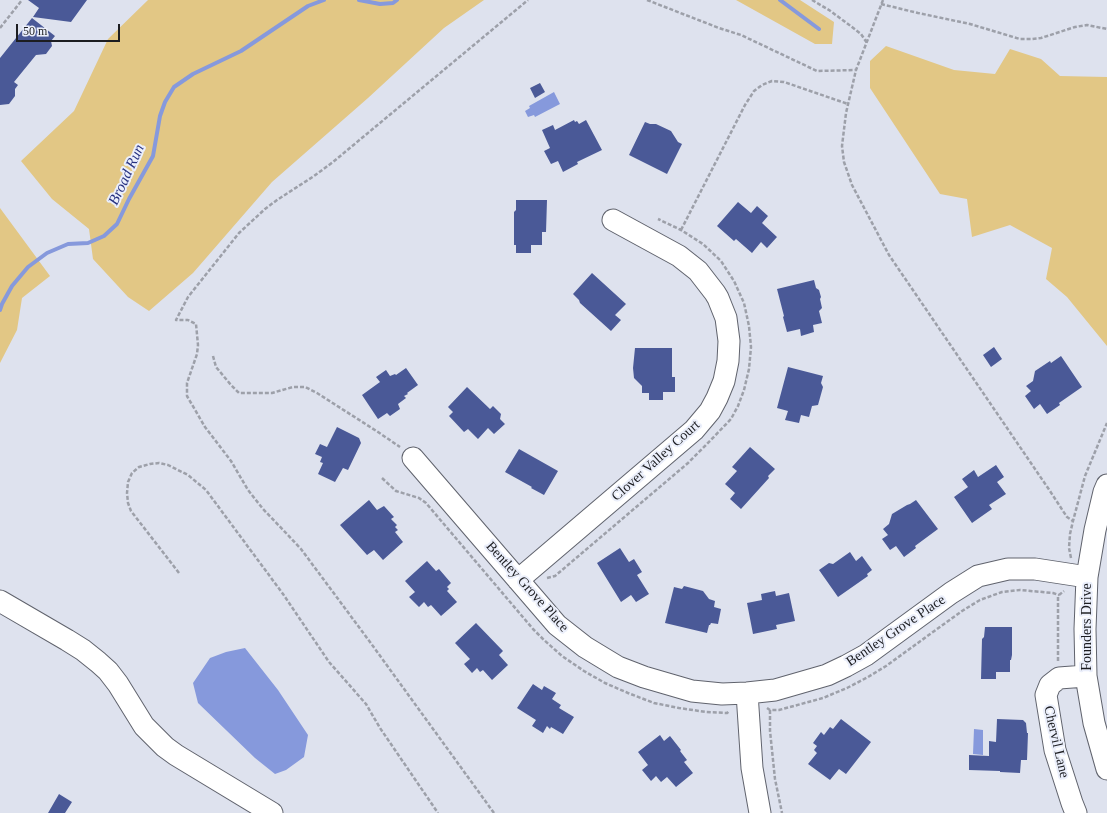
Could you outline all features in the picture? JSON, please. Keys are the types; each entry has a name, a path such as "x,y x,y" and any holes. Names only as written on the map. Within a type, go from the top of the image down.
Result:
{"street":[{"name":"Clover Valley Court","path":"522,584 694,430 710,411 724,381 728,361 729,341 726,318 715,293 698,271 680,256 613,220"},
{"name":"Bentley Grove Place","path":"413,458 557,625 585,647 618,667 644,677 692,690 747,699 827,675 866,654 978,576 1008,569 1035,569 1087,577"},
{"name":"Founders Drive","path":"1107,484 1095,530 1087,577 1086,629 1086,676 1094,723 1107,769"},
{"path":"0,601 18,610 72,643 98,662 108,671 118,684 144,726 165,747 272,813"},
{"name":"Chervil Lane","path":"1076,813 1055,750 1046,695 1050,685 1059,678 1086,676"},
{"path":"747,699 752,768 760,813"}],"path":[{"path":"0,28 22,0"},
{"path":"494,813 301,549 263,509 248,490 231,461 205,427 187,396 187,383 197,354 198,345 196,324 188,320 176,320 188,297 230,244 239,233 265,209 333,162 528,0"},
{"path":"647,0 741,35 816,71 856,70"},
{"path":"812,0 829,10 861,34 867,43"},
{"path":"883,0 856,70 846,113 842,146 844,162 852,185 888,254 1050,491 1062,511 1073,521"},
{"path":"882,4 964,22 1020,39 1041,38 1087,24 1107,29"},
{"path":"681,230 745,105 754,91 762,85 772,81 784,82 848,104"},
{"path":"510,602 522,584 539,578 555,576 688,463 724,427 731,419 738,406 749,369 751,347 749,326 744,303 734,281 720,261 703,244 658,218"},
{"path":"213,356 216,367 239,392 272,393 292,387 305,387 378,432 413,458"},
{"path":"179,574 131,511 128,503 128,482 132,473 139,467 159,463 168,465 188,475 206,490 278,588 329,662 366,704 384,734 438,813"},
{"path":"382,478 396,491 419,498 426,503 510,602 544,640 562,656 605,683 654,703 679,708 727,713 734,706 747,699 762,704 770,710 779,710 823,698 848,688 868,677 980,600 1002,592 1020,590 1053,592 1060,595"},
{"path":"770,710 770,732 775,779 782,813"}],"shaded area":[{"path":"148,0 484,0 444,28 368,98 272,182 193,273 149,311 128,297 93,259 89,229 52,199 21,161 74,111 108,39"},
{"path":"736,0 800,0 834,22 832,44 815,44"},
{"path":"886,46 954,70 995,74 1010,49 1041,59 1060,76 1107,77 1107,346 1067,297 1046,279 1052,248 1010,225 972,237 967,199 940,194 870,88 870,61"},
{"path":"0,208 50,276 22,298 17,330 0,363"}],"water":[{"path":"554,92 560,104 535,117 534,115 528,117 525,111 530,108 529,106"},
{"path":"245,648 278,690 308,735 304,757 286,770 275,774 255,758 198,703 193,683 210,658 226,652"},
{"path":"974,729 983,730 983,755 973,754"}],"building":[{"path":"28,0 87,0 71,22 33,17 39,8"},
{"path":"32,18 55,36 51,41 52,46 46,54 36,55 14,82 18,85 15,89 15,96 9,104 0,105 0,58"},
{"path":"540,83 545,92 535,98 530,88"},
{"path":"574,120 579,124 586,120 602,150 577,162 578,164 563,172 558,161 551,164 544,151 550,148 542,130 553,125 555,130"},
{"path":"645,122 656,124 671,131 678,142 682,144 667,174 629,155"},
{"path":"516,200 547,200 546,232 542,232 542,245 531,245 531,253 516,253 516,245 514,245 514,212 516,210"},
{"path":"738,202 751,213 757,206 768,216 762,223 777,237 767,248 761,242 752,253 736,239 734,241 717,226"},
{"path":"592,273 626,304 615,315 621,320 611,331 580,303 573,294"},
{"path":"814,280 821,297 822,308 819,311 822,323 813,325 814,332 801,336 800,329 787,332 777,289"},
{"path":"994,347 1002,359 991,367 983,355"},
{"path":"635,348 672,348 672,377 675,377 675,392 663,392 663,400 649,400 649,393 642,393 642,386 634,378 633,368"},
{"path":"1061,356 1082,387 1059,403 1060,405 1047,414 1040,404 1034,409 1025,396 1031,391 1026,386 1033,381 1035,371"},
{"path":"788,367 823,376 821,383 823,387 818,405 812,406 809,417 801,415 799,423 785,420 788,411 777,408"},
{"path":"406,368 418,385 407,393 408,394 404,396 406,398 398,404 400,409 390,416 387,413 378,419 362,395 380,382 376,377 386,370 390,376 396,375"},
{"path":"467,387 490,409 493,406 501,414 500,419 505,424 494,434 488,428 478,439 468,429 464,432 449,416 453,412 448,407"},
{"path":"337,427 359,438 361,443 348,470 343,468 335,482 318,474 323,463 320,462 322,457 315,454 320,444 327,447"},
{"path":"750,447 775,469 768,476 769,478 741,509 730,499 735,493 725,484 737,471 732,467"},
{"path":"519,449 558,471 544,495 505,472"},
{"path":"996,465 1004,477 997,482 1006,494 989,505 992,509 972,523 954,497 968,487 962,479 974,470 978,477"},
{"path":"369,500 377,510 384,506 394,517 391,519 397,525 395,527 398,530 395,532 403,542 383,560 374,550 367,555 340,525"},
{"path":"916,500 938,529 915,546 916,548 904,557 896,546 890,550 882,539 888,535 883,529 889,524 892,514"},
{"path":"620,548 629,562 634,559 642,572 637,575 649,594 636,602 631,595 621,602 597,563"},
{"path":"850,552 856,561 862,556 872,570 867,574 868,576 838,597 819,570 829,563 833,564"},
{"path":"427,561 436,571 439,569 451,583 447,587 449,589 447,591 457,602 441,616 431,605 428,607 424,602 419,607 409,597 415,592 405,581"},
{"path":"684,586 703,591 709,599 715,601 714,607 721,609 718,624 711,623 707,633 665,623 674,587 682,589"},
{"path":"775,591 776,596 789,593 795,621 776,625 777,629 753,634 747,603 762,600 761,594"},
{"path":"476,623 503,651 499,655 508,665 492,680 483,670 480,672 477,668 472,673 464,664 470,659 455,643"},
{"path":"985,627 1012,627 1012,655 1010,660 1010,672 996,672 996,679 981,679 982,639 984,637"},
{"path":"533,684 542,690 544,686 556,693 552,699 561,705 559,708 574,717 563,734 551,727 550,729 547,726 543,733 532,726 536,720 517,708"},
{"path":"841,719 871,742 846,774 839,769 830,780 808,764 817,753 814,750 817,746 813,743 821,732 824,735 830,727 833,729"},
{"path":"997,719 1023,720 1026,723 1028,733 1027,760 1021,760 1020,773 969,770 969,755 989,756 989,741 996,742"},
{"path":"660,735 664,741 670,736 681,750 680,751 687,760 684,762 693,773 676,787 667,777 661,782 656,776 651,781 642,770 648,765 638,752"},
{"path":"59,794 72,802 65,813 48,813"}],"waterway":[{"name":"Broad Run","path":"0,310 12,286 28,267 47,253 68,244 88,243 104,236 117,224 153,156 160,116 165,102 174,87 193,74 241,51 308,6 324,0"},
{"name":"Broad Run","path":"359,0 380,4 393,3 397,0"},
{"path":"780,0 819,29"}]}
